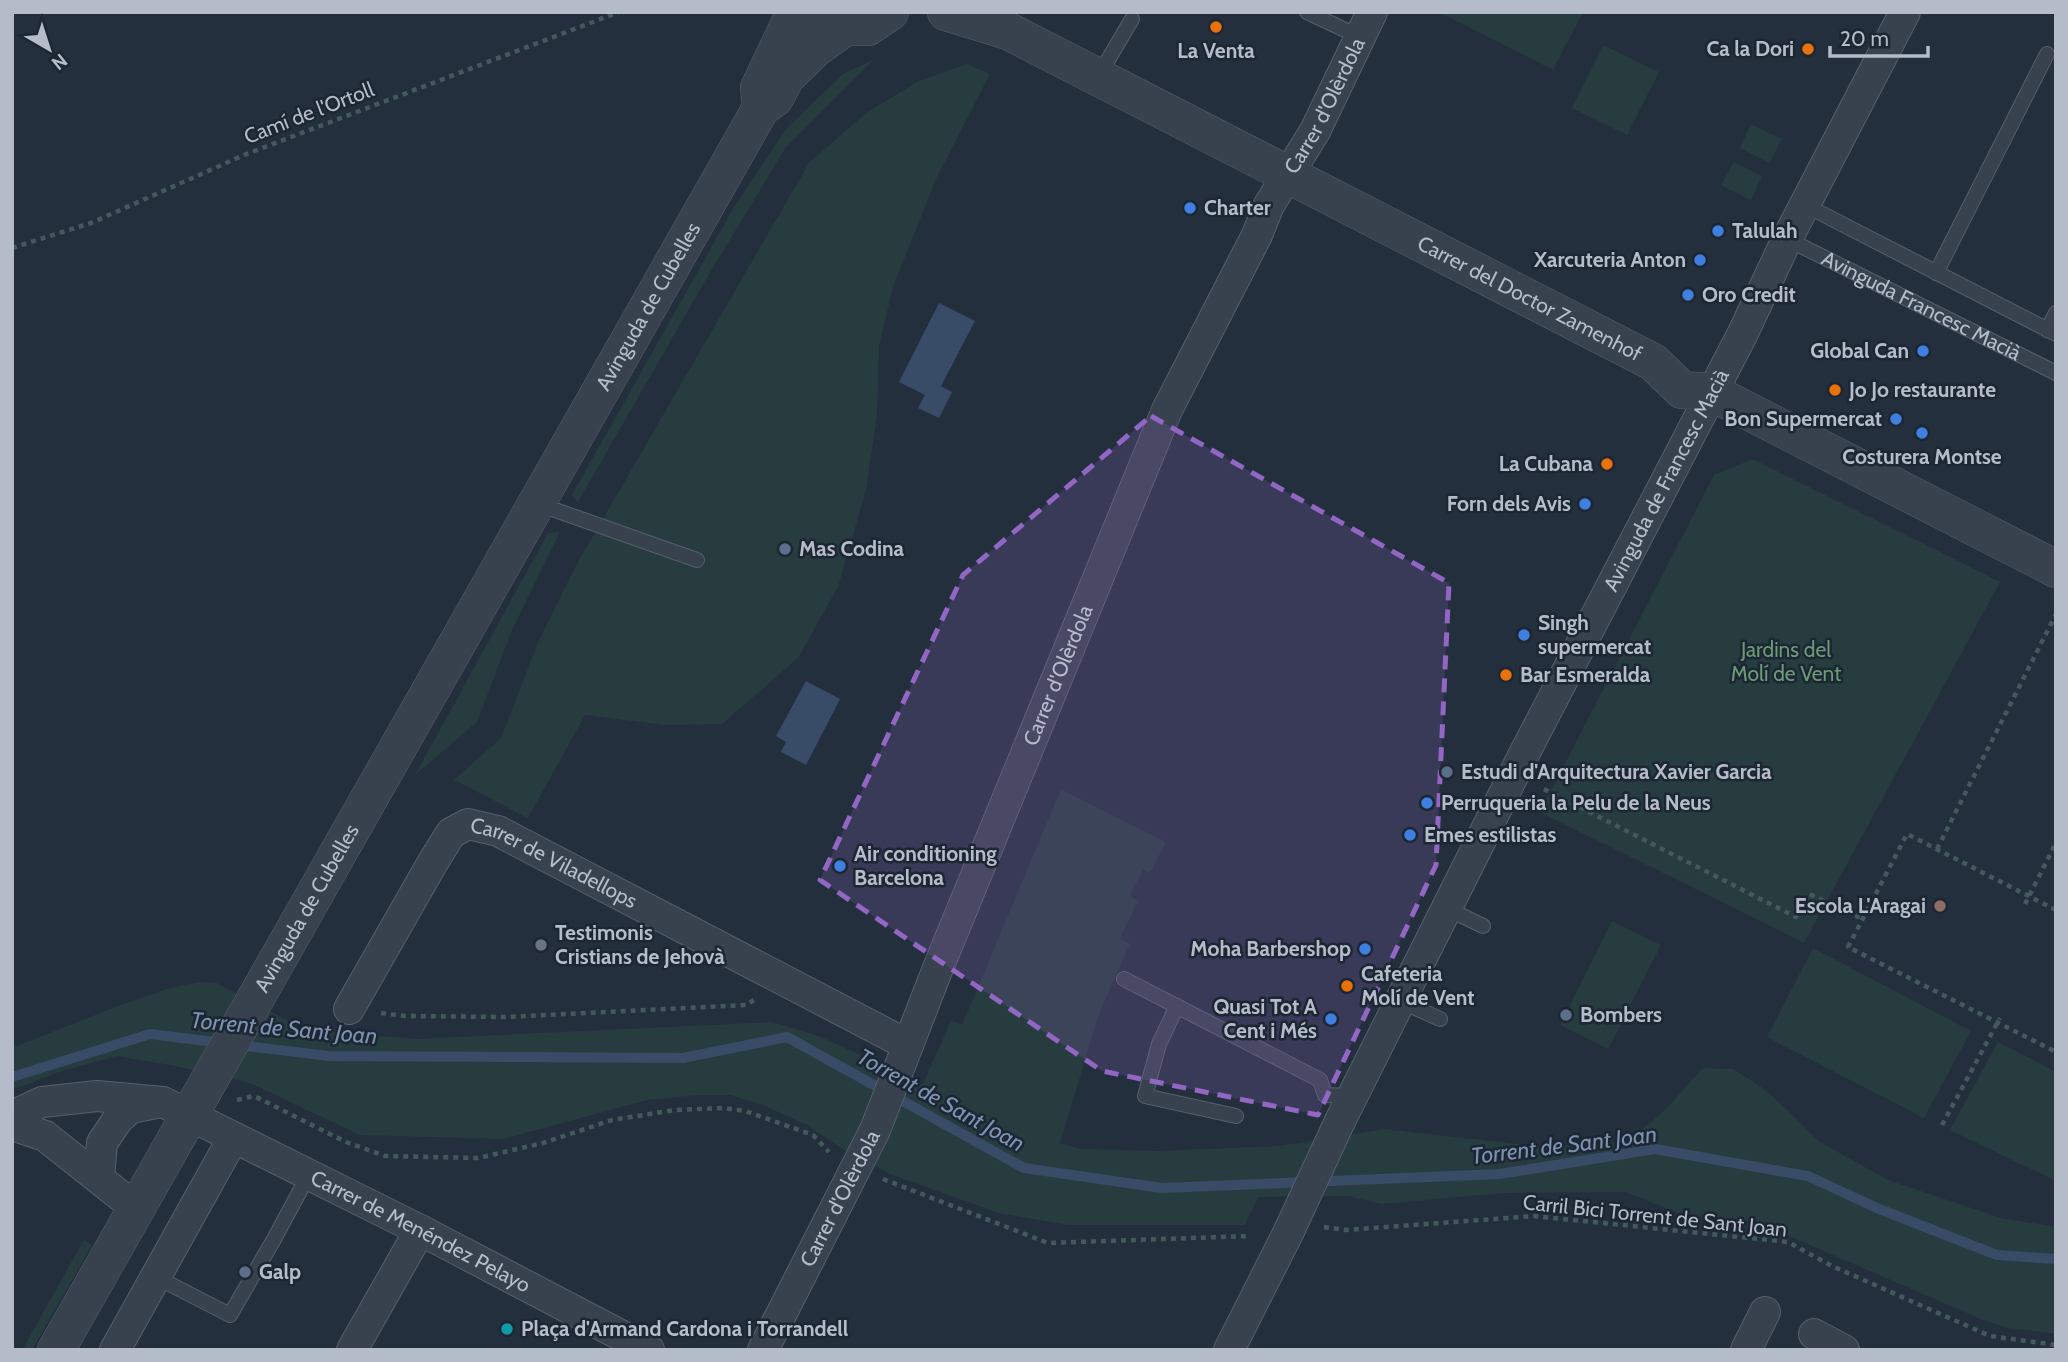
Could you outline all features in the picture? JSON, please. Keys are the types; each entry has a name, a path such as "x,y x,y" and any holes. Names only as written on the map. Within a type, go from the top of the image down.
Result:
{"street":[{"path":"844,28 816,48 786,78 775,98 761,108 759,88 795,12 808,22 822,27 844,28 868,27 890,12"},
{"name":"Carrer del Doctor Zamenhof","path":"946,12 988,20 1653,362 1682,390 1711,392 2056,569"},
{"name":"Avinguda de Francesc Macià","path":"1229,1350 1446,908 1755,310 1787,239 1905,12"},
{"name":"Carrer d'Olèrdola","path":"763,1350 857,1164 903,1058 1167,410 1257,235 1269,205 1315,131 1366,24"},
{"name":"Avinguda de Cubelles","path":"56,1350 137,1209 187,1102 252,1003 761,108"},
{"name":"Carrer de Viladellops","path":"349,1009 451,833 468,824 498,831 903,1058"},
{"path":"12,1116 42,1102 97,1096 187,1102"},
{"path":"99,1177 102,1143 118,1119 131,1108 187,1102"},
{"name":"Carrer de Menéndez Pelayo","path":"187,1102 233,1138 419,1230 649,1350"},
{"path":"12,1125 45,1136 137,1209"},
{"path":"115,1350 233,1138"},
{"path":"352,1350 419,1230"},
{"path":"1746,1350 1765,1312"},
{"path":"1814,1334 1844,1350"}],"lane":[{"path":"1307,12 1366,24"},
{"path":"1098,77 1132,19"},
{"path":"1936,273 2048,54"},
{"name":"Avinguda Francesc Macià","path":"1805,205 2051,332"},
{"name":"Avinguda Francesc Macià","path":"1787,239 2056,373"},
{"path":"2051,332 2056,313"},
{"path":"538,504 697,560"},
{"path":"1446,908 1483,926"},
{"path":"1124,979 1320,1080 1325,1095 1346,1109"},
{"path":"1400,1001 1440,1019"},
{"path":"1177,1006 1159,1044 1145,1096 1236,1116"},
{"path":"156,1277 230,1315 309,1174"}],"path":[{"name":"Camí de l'Ortoll","path":"12,248 91,223 244,155 619,12"},
{"path":"1937,849 2056,614"},
{"path":"1544,789 1796,917 1809,894 1863,919"},
{"path":"2056,910 1907,834 1848,947 2056,1052"},
{"path":"2025,904 2056,843"},
{"path":"349,1009 405,1016 504,1017 747,1005 758,997"},
{"path":"1942,1125 1999,1021"},
{"path":"187,1102 238,1100 254,1096 346,1142 386,1156 478,1158 543,1143 612,1121 675,1110 723,1108 745,1111 813,1135 857,1164 1048,1244 1250,1236"},
{"name":"Carril Bici Torrent de Sant Joan","path":"1290,1228 1308,1235 1322,1227 1346,1230 1535,1216 1788,1242 1832,1266 1990,1336 2056,1345"}],"highlighted area":[{"path":"1151,416 1449,583 1436,865 1318,1115 1102,1071 820,880 963,575"}],"green space":[{"path":"1439,12 1583,12 1553,70"},
{"path":"1603,45 1659,72 1627,135 1572,108"},
{"path":"873,60 786,147 705,281 578,502 572,495 733,209 786,129 843,74"},
{"path":"967,64 990,74 937,177 893,287 879,346 877,415 866,490 838,587 798,658 722,724 664,725 585,715 528,818 454,780 501,738 537,645 574,569 809,163 866,113 919,81"},
{"path":"1751,124 1782,139 1769,163 1740,148"},
{"path":"1734,162 1762,176 1751,200 1721,185"},
{"name":"Jardins del Molí de Vent","path":"1753,459 2000,582 1804,943 1540,812 1714,475"},
{"path":"560,532 512,630 477,722 415,775 548,533"},
{"path":"1061,789 1166,842 1150,873 1143,870 1130,895 1138,901 1120,938 1130,944 1099,1014 1060,1143 1081,1149 1158,1151 1280,1146 1384,1129 1544,1147 1615,1142 1652,1121 1703,1068 1733,1069 1760,1086 1820,1142 1888,1180 2001,1218 2056,1227 2056,1334 2008,1328 1981,1319 1759,1223 1684,1215 1625,1192 1505,1193 1381,1204 1348,1196 1258,1197 1245,1225 1068,1225 999,1213 895,1176 850,1154 807,1125 763,1105 730,1095 647,1100 503,1139 360,1135 250,1083 117,1056 59,1072 12,1090 12,1048 166,989 199,982 217,983 303,1029 416,1039 772,1022 819,1036 923,1084 951,1020 962,1025"},
{"path":"1612,921 1661,945 1608,1049 1560,1025"},
{"path":"1813,948 1971,1031 1924,1118 1767,1037"},
{"path":"1998,1042 2056,1072 2056,1181 1950,1130"},
{"path":"84,1240 92,1245 32,1350 22,1350"}],"water":[{"path":"939,303 975,321 941,386 952,392 939,418 918,408 925,395 899,382"},
{"path":"806,681 840,699 806,765 781,752 786,742 776,736"}],"waterway":[{"name":"Torrent de Sant Joan","path":"12,1077 150,1034 222,1043"},
{"name":"Torrent de Sant Joan","path":"237,1045 329,1056 683,1058 787,1037 1024,1168 1162,1188 1500,1174 1655,1149 1808,1176 1879,1209 1997,1255 2056,1259"}],"place":[{"name":"La Venta","path":"1216,27"},
{"name":"Ca la Dori","path":"1808,49"},
{"name":"Charter","path":"1190,208"},
{"name":"Talulah","path":"1718,231"},
{"name":"Xarcuteria Anton","path":"1700,260"},
{"name":"Oro Credit","path":"1688,295"},
{"name":"Global Can","path":"1923,351"},
{"name":"Jo Jo restaurante","path":"1835,390"},
{"name":"Bon Supermercat","path":"1896,419"},
{"name":"Costurera Montse","path":"1922,433"},
{"name":"La Cubana","path":"1607,464"},
{"name":"Forn dels Avis","path":"1585,504"},
{"name":"Mas Codina","path":"785,549"},
{"name":"Singh supermercat","path":"1524,635"},
{"name":"Bar Esmeralda","path":"1506,675"},
{"name":"Estudi d'Arquitectura Xavier Garcia","path":"1447,772"},
{"name":"Perruqueria la Pelu de la Neus","path":"1427,803"},
{"name":"Emes estilistas","path":"1410,835"},
{"name":"Air conditioning Barcelona","path":"840,866"},
{"name":"Escola L'Aragai","path":"1940,906"},
{"name":"Testimonis Cristians de Jehovà","path":"541,945"},
{"name":"Moha Barbershop","path":"1365,949"},
{"name":"Cafeteria Molí de Vent","path":"1347,986"},
{"name":"Bombers","path":"1566,1015"},
{"name":"Quasi Tot A Cent i Més","path":"1331,1019"},
{"name":"Galp","path":"245,1272"},
{"name":"Plaça d'Armand Cardona i Torrandell","path":"507,1329"}]}
